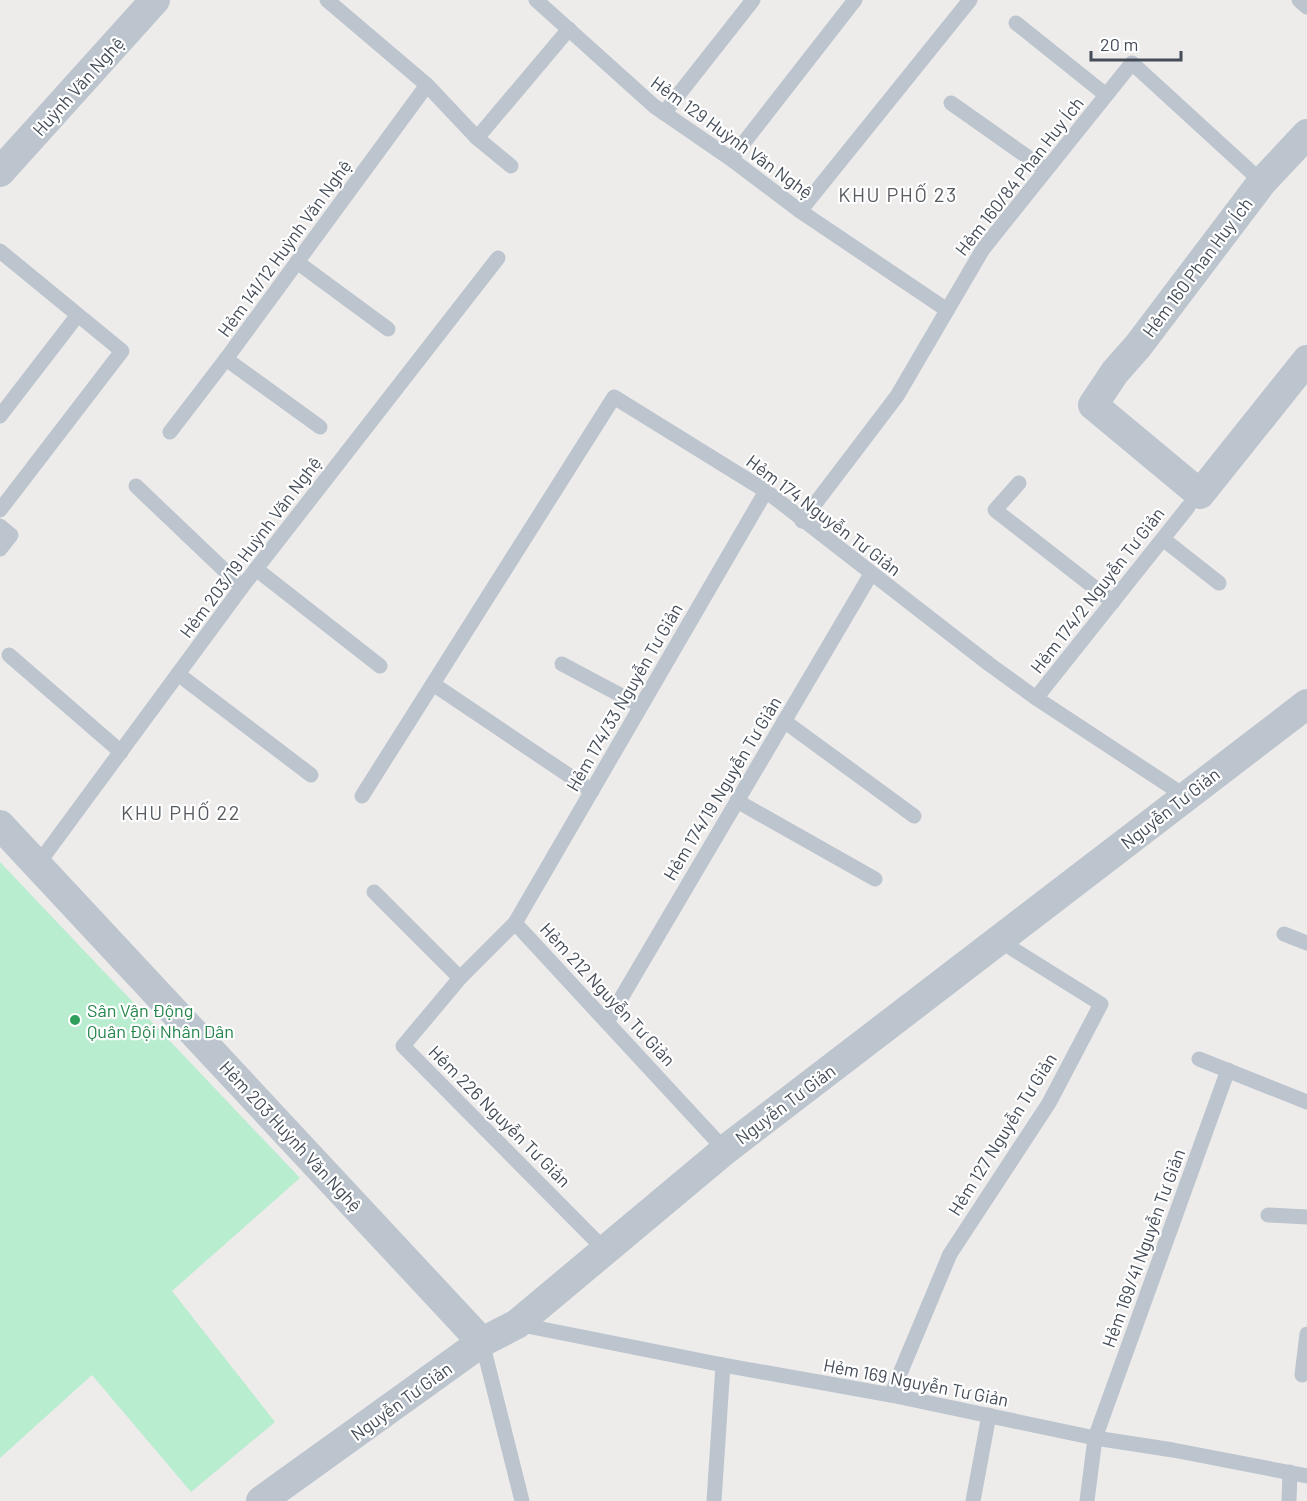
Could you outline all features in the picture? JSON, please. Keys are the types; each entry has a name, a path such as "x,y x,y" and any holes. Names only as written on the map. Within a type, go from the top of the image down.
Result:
{"street":[{"name":"Huỳnh Văn Nghệ","path":"0,172 155,0"},
{"name":"Hẻm 160 Phan Huy Ích","path":"1306,136 1262,182 1138,346 1115,372 1093,405 1200,494 1307,360"},
{"name":"Nguyễn Tư Giản","path":"261,1501 482,1342 517,1324 725,1150 1307,704"},
{"name":"Hẻm 203 Huỳnh Văn Nghệ","path":"0,825 482,1342"}],"lane":[{"path":"327,0 427,86 477,138 511,166"},
{"name":"Hẻm 129 Huỳnh Văn Nghệ","path":"536,0 654,106 731,159 800,211 947,310"},
{"path":"664,113 753,0"},
{"path":"731,159 855,0"},
{"path":"800,211 970,0"},
{"path":"1299,0 1307,7"},
{"path":"1016,23 1106,95"},
{"path":"477,138 569,29"},
{"name":"Hẻm 160/84 Phan Huy Ích","path":"802,521 897,396 983,249 1132,63 1262,182"},
{"name":"Hẻm 141/12 Huỳnh Văn Nghệ","path":"170,432 427,86"},
{"path":"951,103 1046,170"},
{"path":"0,251 122,351 0,510"},
{"name":"Hẻm 203/19 Huỳnh Văn Nghệ","path":"38,864 256,568 498,258"},
{"path":"297,262 388,329"},
{"path":"0,416 77,316"},
{"path":"226,359 320,427"},
{"name":"Hẻm 174 Nguyễn Tư Giản","path":"362,796 614,397 766,491 871,574 1036,698 1185,796"},
{"path":"1019,483 994,510 1113,602"},
{"path":"136,486 242,587"},
{"name":"Hẻm 174/33 Nguyễn Tư Giản","path":"515,923 766,491"},
{"name":"Hẻm 174/2 Nguyễn Tư Giản","path":"1036,698 1188,507"},
{"path":"0,526 11,535 0,549"},
{"path":"1163,539 1219,583"},
{"path":"256,568 380,666"},
{"name":"Hẻm 174/19 Nguyễn Tư Giản","path":"607,1022 871,574"},
{"path":"9,656 121,752"},
{"path":"562,664 641,706"},
{"path":"178,674 311,775"},
{"path":"433,684 592,790"},
{"path":"784,721 914,816"},
{"path":"736,801 875,879"},
{"path":"374,892 460,978"},
{"name":"Hẻm 212 Nguyễn Tư Giản","path":"460,978 515,923 725,1150"},
{"path":"1284,934 1307,943"},
{"name":"Hẻm 127 Nguyễn Tư Giản","path":"891,1395 950,1254 1049,1103 1101,1004 1000,941"},
{"name":"Hẻm 226 Nguyễn Tư Giản","path":"460,978 403,1046 605,1250"},
{"path":"1199,1059 1307,1102"},
{"name":"Hẻm 169/41 Nguyễn Tư Giản","path":"1087,1501 1095,1438 1228,1070"},
{"path":"1268,1215 1307,1216"},
{"name":"Hẻm 169 Nguyễn Tư Giản","path":"517,1324 723,1365 891,1395 1095,1438 1173,1450 1307,1476"},
{"path":"1302,1375 1307,1334"},
{"path":"482,1342 522,1501"},
{"path":"714,1501 723,1365"},
{"path":"973,1501 989,1415"},
{"path":"1289,1501 1290,1472"}],"green space":[{"name":"Sân Vận Động Quân Đội Nhân Dân","path":"0,862 300,1178 172,1291 275,1422 191,1492 92,1375 0,1458"}],"place":[{"name":"Sân Vận Động Quân Đội Nhân Dân","path":"75,1020"}],"district":[{"name":"KHU PHỐ 23","path":"898,194"},
{"name":"KHU PHỐ 22","path":"181,812"}]}
